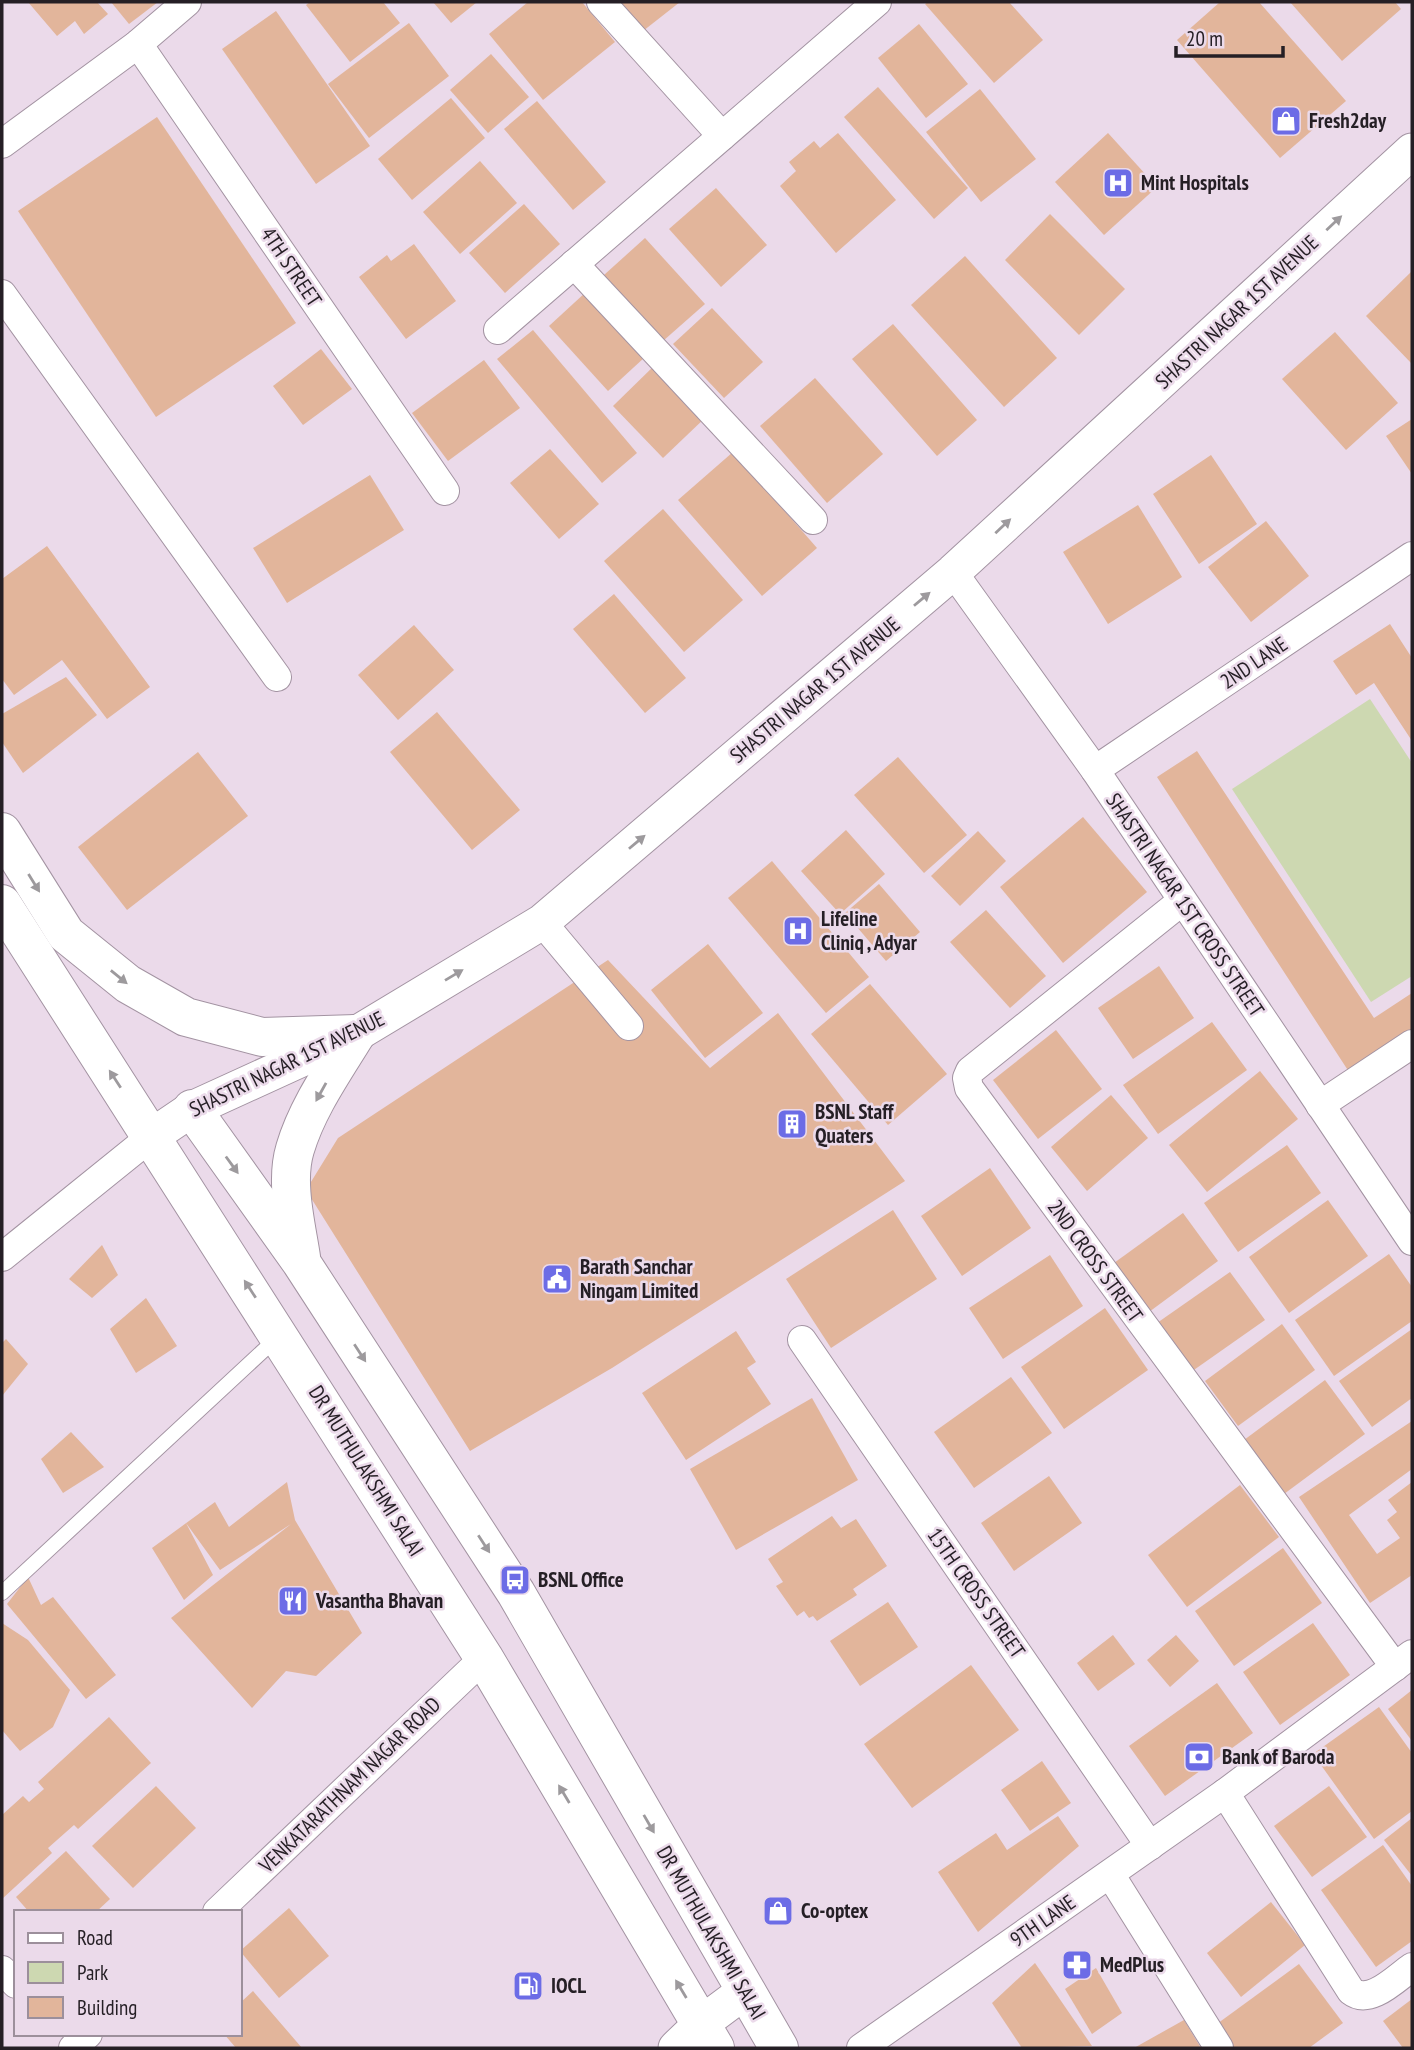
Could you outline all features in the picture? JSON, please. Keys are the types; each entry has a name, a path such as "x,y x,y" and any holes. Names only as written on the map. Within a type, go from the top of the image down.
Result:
{"main road":[{"path":"2,831 66,934 128,984 186,1017 262,1037 356,1034"},
{"name":"DR MUTHULAKSHMI SALAI","path":"2,904 484,1658 697,2040"},
{"path":"301,1262 292,1197 294,1150 317,1098 356,1034"},
{"name":"DR MUTHULAKSHMI SALAI","path":"192,1109 301,1262 516,1593 779,2048"}],"street":[{"path":"2,144 138,44 187,2"},
{"path":"601,2 722,136"},
{"path":"498,330 877,2"},
{"name":"4TH STREET","path":"138,44 445,491"},
{"name":"SHASTRI NAGAR 1ST AVENUE","path":"152,1136 192,1109 356,1034 542,922 953,572 1412,151"},
{"path":"574,264 813,520"},
{"path":"2,294 277,677"},
{"name":"2ND LANE","path":"1095,770 1412,556"},
{"name":"SHASTRI NAGAR 1ST CROSS STREET","path":"953,572 1095,770 1412,1241"},
{"name":"2ND CROSS STREET","path":"1182,901 970,1071 967,1078 969,1088 1403,1661"},
{"path":"542,922 629,1026"},
{"path":"1320,1105 1412,1044"},
{"path":"2,1257 152,1136"},
{"name":"15TH CROSS STREET","path":"802,1340 1150,1846"},
{"name":"VENKATARATHNAM NAGAR ROAD","path":"219,1910 484,1658"},
{"name":"9TH LANE","path":"861,2048 1225,1793 1403,1661"},
{"path":"1225,1793 1351,1991 1357,1996 1370,1996 1412,1967"},
{"path":"1110,1874 1219,2048"},
{"path":"697,2040 745,1991"}],"lane":[{"path":"2,1593 280,1335"}],"green space":[{"path":"1370,699 1412,763 1412,976 1371,1002 1232,789"}],"building":[{"path":"28,2 97,2 108,14 84,34 75,21 57,36"},
{"path":"111,2 158,2 129,24"},
{"path":"310,2 383,2 400,23 350,62 306,5"},
{"path":"433,2 477,2 451,23"},
{"path":"528,2 582,2 615,42 543,100 489,34"},
{"path":"620,2 680,2 643,31"},
{"path":"1009,2 1043,40 994,83 925,4"},
{"path":"1220,2 1259,2 1346,101 1280,158 1177,40"},
{"path":"1290,2 1395,2 1401,9 1342,61"},
{"path":"276,11 370,146 316,184 222,49"},
{"path":"409,23 449,76 369,138 328,84"},
{"path":"919,24 968,84 926,118 878,58"},
{"path":"491,54 529,97 488,133 450,90"},
{"path":"878,87 968,188 934,219 844,117"},
{"path":"980,89 1036,159 981,202 926,132"},
{"path":"451,98 485,138 412,200 378,159"},
{"path":"537,101 606,182 573,210 504,129"},
{"path":"157,117 296,323 156,417 18,211"},
{"path":"838,133 896,200 836,253 780,186 796,171 789,162 814,141 820,148"},
{"path":"1108,133 1157,187 1104,235 1055,182"},
{"path":"480,161 517,203 460,254 423,212"},
{"path":"716,188 767,245 721,287 669,229"},
{"path":"524,204 560,244 505,293 469,253"},
{"path":"1050,214 1125,289 1079,335 1005,260"},
{"path":"645,238 705,304 663,341 604,275"},
{"path":"414,244 456,301 406,339 359,277 387,255 391,261"},
{"path":"965,256 1057,358 1004,407 911,305"},
{"path":"1411,272 1412,274 1412,364 1366,316"},
{"path":"586,292 645,357 608,391 549,326"},
{"path":"712,308 763,362 724,398 673,344"},
{"path":"893,324 977,420 937,456 852,359"},
{"path":"533,330 637,453 602,483 497,359"},
{"path":"1335,332 1398,403 1346,450 1282,379"},
{"path":"321,349 352,389 303,425 273,386"},
{"path":"484,360 520,408 448,461 412,413"},
{"path":"657,363 707,416 663,458 613,406"},
{"path":"815,378 883,454 827,503 760,426"},
{"path":"1412,419 1412,474 1386,436"},
{"path":"550,449 599,504 559,539 510,483"},
{"path":"733,452 817,548 762,596 678,500"},
{"path":"1211,455 1257,524 1199,564 1153,494"},
{"path":"370,475 404,530 287,603 253,548"},
{"path":"1138,505 1182,577 1108,624 1063,552"},
{"path":"663,509 743,600 684,652 604,561"},
{"path":"1266,521 1309,576 1251,622 1208,567"},
{"path":"47,546 150,687 107,719 62,660 14,695 2,679 2,579"},
{"path":"614,594 686,678 645,713 573,629"},
{"path":"1390,624 1412,658 1412,741 1374,683 1356,695 1333,661"},
{"path":"414,625 454,670 398,720 358,675"},
{"path":"66,677 97,715 23,773 2,742 2,714"},
{"path":"437,712 520,810 472,850 390,752"},
{"path":"1197,751 1374,1018 1412,993 1412,1034 1351,1075 1157,777"},
{"path":"198,752 248,816 127,910 78,847"},
{"path":"898,757 967,835 924,873 854,795"},
{"path":"1083,817 1147,892 1063,963 1000,887"},
{"path":"846,830 885,874 840,914 801,871"},
{"path":"978,831 1006,861 960,906 931,876"},
{"path":"772,861 869,977 826,1013 728,898"},
{"path":"879,884 920,932 886,961 845,913"},
{"path":"986,910 1046,976 1010,1008 950,942"},
{"path":"708,944 763,1013 705,1058 651,990"},
{"name":"Barath Sanchar Ningam Limited","path":"608,960 710,1068 778,1013 905,1181 612,1368 470,1451 306,1190 338,1138"},
{"path":"1159,966 1194,1018 1133,1059 1098,1008"},
{"path":"870,984 947,1074 888,1125 811,1034"},
{"path":"1212,1022 1247,1070 1158,1134 1123,1085"},
{"path":"1056,1030 1102,1089 1038,1139 993,1080"},
{"path":"1260,1071 1298,1119 1207,1192 1169,1145"},
{"path":"1111,1095 1148,1138 1087,1191 1051,1147"},
{"path":"1287,1145 1321,1193 1238,1252 1204,1203"},
{"path":"990,1168 1031,1228 962,1276 921,1216"},
{"path":"1328,1200 1368,1256 1289,1313 1249,1257"},
{"path":"893,1210 937,1279 831,1348 786,1279"},
{"path":"1183,1213 1218,1261 1149,1312 1114,1263"},
{"path":"102,1245 118,1275 92,1298 69,1279"},
{"path":"1389,1254 1412,1287 1412,1321 1334,1376 1295,1320"},
{"path":"1050,1255 1083,1306 1003,1359 969,1308"},
{"path":"1230,1272 1265,1320 1191,1372 1157,1323"},
{"path":"146,1298 177,1346 136,1373 110,1329"},
{"path":"1105,1308 1148,1370 1064,1429 1021,1367"},
{"path":"1282,1324 1315,1370 1238,1426 1205,1381"},
{"path":"1412,1329 1412,1398 1372,1427 1339,1381"},
{"path":"736,1331 756,1362 747,1368 771,1404 686,1460 642,1393"},
{"path":"6,1339 28,1364 2,1396 2,1343"},
{"path":"1011,1377 1052,1433 974,1488 934,1432"},
{"path":"1325,1380 1365,1434 1284,1494 1244,1440"},
{"path":"812,1398 858,1480 736,1550 690,1469"},
{"path":"1412,1421 1412,1469 1349,1515 1377,1554 1400,1538 1387,1520 1397,1512 1388,1500 1412,1482 1412,1575 1370,1603 1299,1497"},
{"path":"71,1432 104,1467 63,1493 41,1459"},
{"path":"1049,1476 1082,1523 1014,1571 981,1523"},
{"path":"287,1482 295,1520 362,1633 316,1676 286,1671 252,1708 171,1618 291,1524 220,1570 186,1523 215,1502 229,1527"},
{"path":"1240,1485 1279,1537 1187,1607 1148,1555"},
{"path":"832,1516 841,1528 856,1519 887,1566 853,1589 857,1595 817,1621 813,1616 809,1618 804,1611 797,1616 776,1586 783,1582 768,1559"},
{"path":"186,1523 213,1575 184,1600 152,1548"},
{"path":"1283,1548 1322,1603 1234,1666 1195,1611"},
{"path":"28,1577 41,1605 53,1597 116,1675 86,1699 7,1604"},
{"path":"888,1602 918,1647 860,1686 830,1641"},
{"path":"2,1623 28,1640 70,1690 53,1727 20,1751 2,1730"},
{"path":"1313,1623 1350,1675 1280,1725 1243,1672"},
{"path":"1113,1635 1135,1664 1098,1691 1077,1663"},
{"path":"1176,1635 1199,1661 1170,1687 1147,1660"},
{"path":"971,1665 1019,1730 912,1808 864,1744"},
{"path":"1217,1683 1253,1733 1165,1796 1129,1746"},
{"path":"1412,1690 1412,1741 1388,1709"},
{"path":"1379,1707 1412,1753 1412,1811 1374,1839 1313,1754"},
{"path":"109,1717 151,1763 78,1829 74,1825 48,1848 52,1853 2,1899 2,1815 23,1796 29,1802 44,1789 38,1782"},
{"path":"1042,1761 1071,1803 1030,1831 1001,1790"},
{"path":"156,1786 196,1828 133,1888 92,1846"},
{"path":"1329,1786 1367,1837 1312,1877 1274,1826"},
{"path":"1058,1816 1079,1846 978,1932 938,1872 996,1833 1007,1850"},
{"path":"1412,1818 1412,1876 1384,1840"},
{"path":"1383,1845 1412,1886 1412,1941 1376,1967 1321,1890"},
{"path":"66,1851 110,1899 98,1910 27,1910 16,1897"},
{"path":"1271,1902 1305,1945 1241,1997 1207,1953"},
{"path":"289,1908 329,1956 279,1998 242,1953 242,1949"},
{"path":"1035,1963 1092,2046 1022,2048 992,2003"},
{"path":"1299,1964 1343,2023 1309,2048 1224,2048 1210,2029"},
{"path":"1096,1968 1122,2013 1092,2034 1065,1989"},
{"path":"253,1991 302,2048 236,2048 226,2036 242,2036 242,2001"},
{"path":"1412,1999 1412,2048 1403,2048 1383,2021"},
{"path":"1184,2020 1201,2048 1134,2048"}],"place":[{"name":"Fresh2day","path":"1286,121"},
{"name":"Mint Hospitals","path":"1118,183"},
{"name":"Lifeline Cliniq , Adyar","path":"798,931"},
{"name":"BSNL Staff Quaters","path":"792,1124"},
{"name":"Barath Sanchar Ningam Limited","path":"557,1279"},
{"name":"BSNL Office","path":"515,1580"},
{"name":"Vasantha Bhavan","path":"293,1601"},
{"name":"Bank of Baroda","path":"1199,1757"},
{"name":"Co-optex","path":"778,1911"},
{"name":"MedPlus","path":"1077,1965"},
{"name":"IOCL","path":"528,1986"}]}
